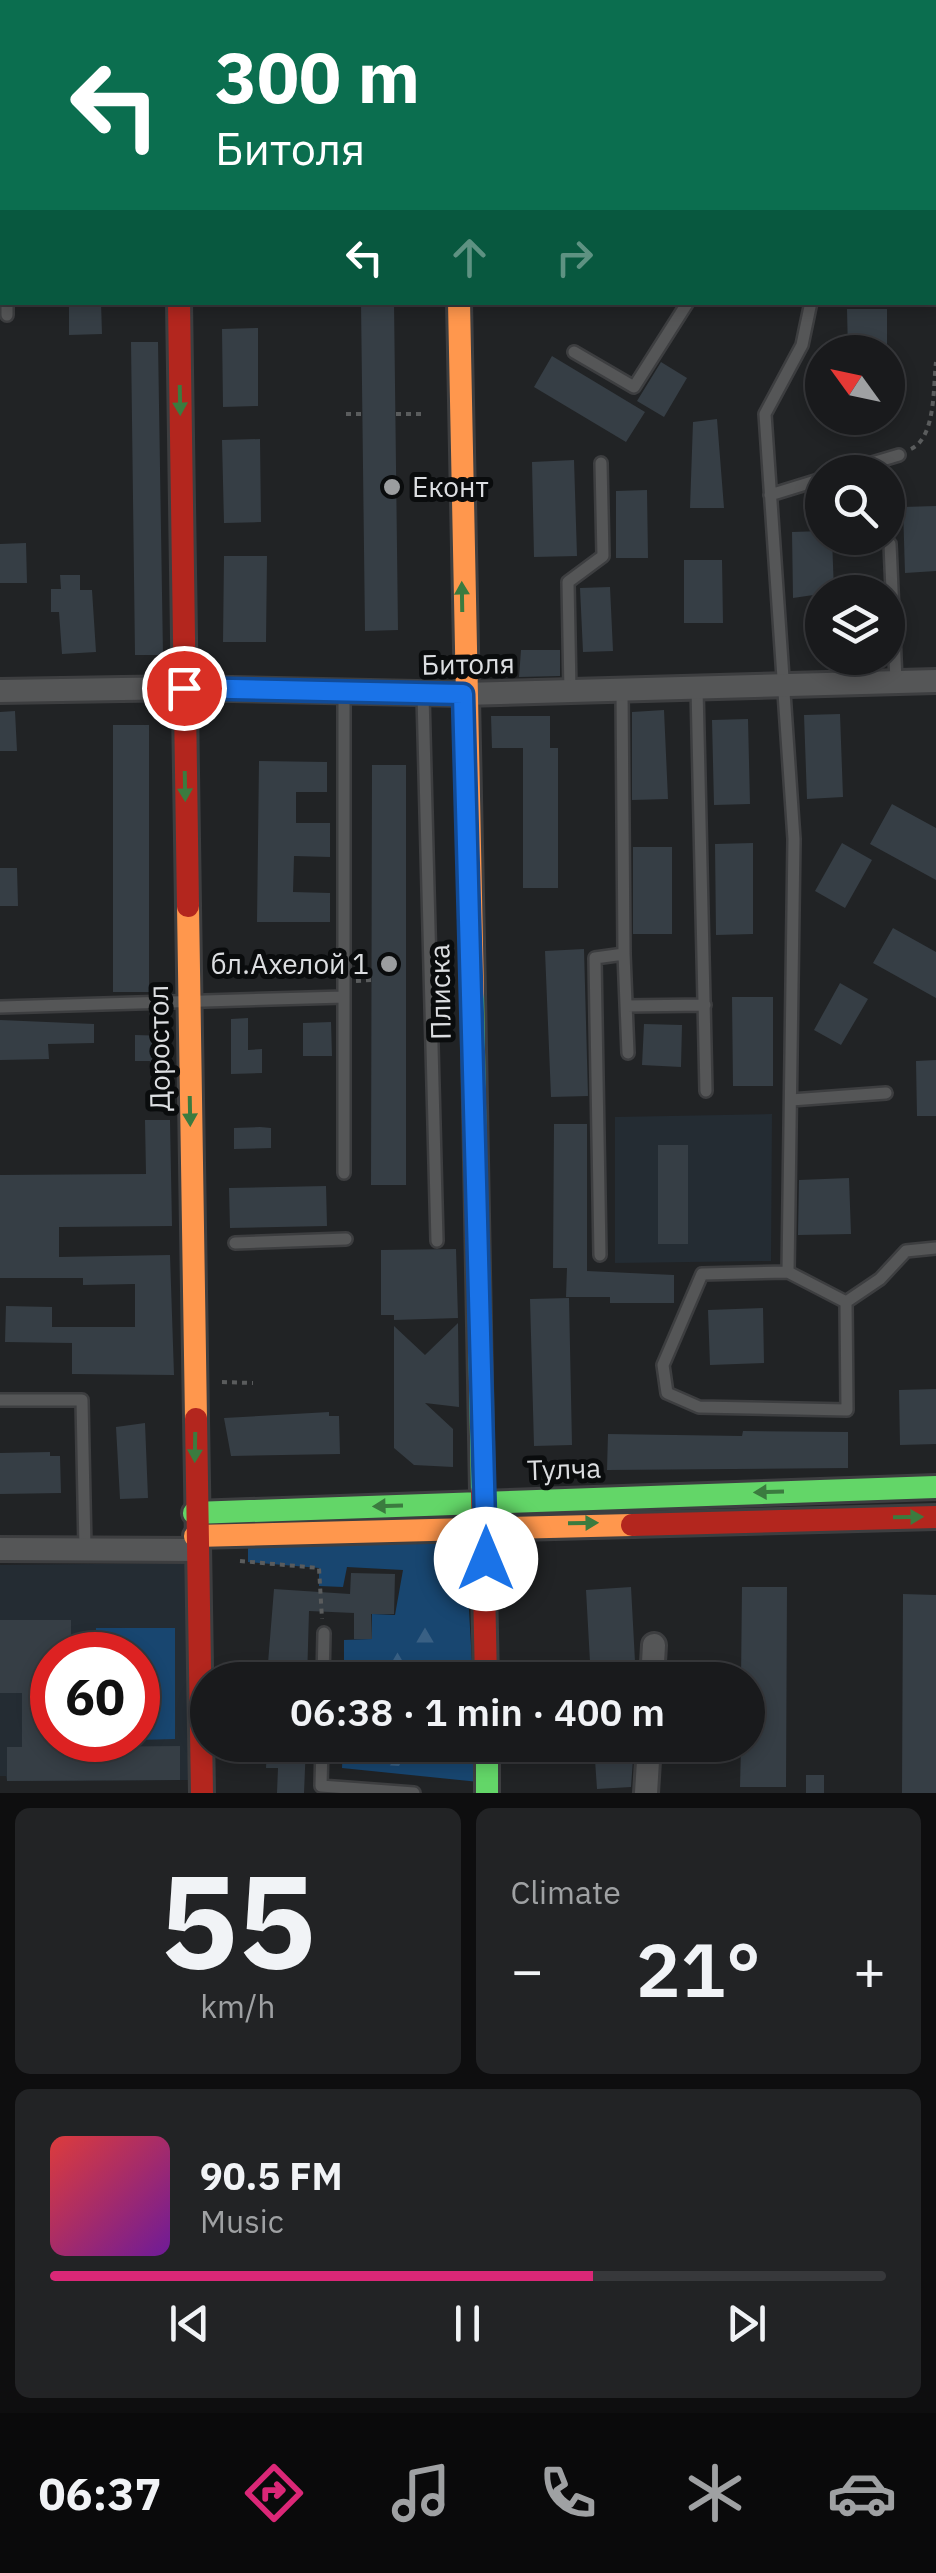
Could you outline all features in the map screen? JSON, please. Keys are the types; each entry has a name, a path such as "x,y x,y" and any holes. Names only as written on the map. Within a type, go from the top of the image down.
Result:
{"main road":[{"name":"Доростол","path":"179,305 202,1793"},
{"name":"Плиска","path":"458,305 463,694 486,1514 486,1662"},
{"name":"Тулча","path":"195,1533 936,1487"},
{"name":"Тулча","path":"486,1514 936,1517"},
{"path":"487,1762 487,1793"}],"street":[{"name":"Битоля","path":"0,690 184,688 422,695 936,681"},
{"path":"0,1549 85,1549 195,1533"},
{"path":"653,1662 654,1644"},
{"path":"646,1793 647,1762"}],"lane":[{"path":"574,352 634,387 686,305"},
{"path":"788,1272 794,838 765,414 802,345 810,305"},
{"path":"570,692 568,582 604,556 601,463"},
{"path":"770,495 805,484"},
{"path":"890,555 896,681"},
{"path":"697,688 706,1091"},
{"path":"622,690 628,1053"},
{"path":"344,694 344,1174"},
{"path":"422,695 436,1241"},
{"path":"600,1255 595,958 624,954"},
{"path":"0,1007 344,998"},
{"path":"626,1006 705,1004"},
{"path":"790,1100 886,1094"},
{"path":"235,1243 346,1239"},
{"path":"846,1302 880,1279 906,1250 936,1248"},
{"path":"788,1272 846,1302 847,1410 699,1407 667,1393 663,1365 702,1274 788,1272"},
{"path":"0,1400 82,1400 85,1549"},
{"path":"323,1662 324,1634"},
{"path":"322,1762 321,1786 414,1793"}],"path":[{"path":"899,455 919,446 930,424 936,362"},
{"path":"346,414 362,414"},
{"path":"396,414 422,414"},
{"path":"231,1558 319,1568 324,1634"}],"shaded area":[{"path":"772,1114 771,1261 615,1263 615,1117"},
{"path":"188,1563 189,1780 7,1781 6,1776 0,1776 0,1565"}],"green space":[{"path":"248,1541 465,1541 472,1662 344,1662 344,1640 372,1639 372,1614 395,1615 403,1570 347,1567 343,1587 319,1586 319,1568 248,1562"},
{"path":"387,1619 415,1629 440,1619 451,1622 439,1654 430,1662 376,1662 393,1644 382,1636"},
{"path":"96,1628 175,1628 175,1739 160,1739 160,1632 96,1632"},
{"path":"342,1762 478,1762 479,1782 342,1768"},
{"path":"351,1762 401,1762 399,1766"}],"building":[{"path":"69,305 101,305 102,334 69,335"},
{"path":"361,305 394,305 398,630 365,631"},
{"path":"847,309 887,309 887,335 848,335"},
{"path":"258,328 258,406 223,407 222,329"},
{"path":"131,342 158,342 163,655 135,655"},
{"path":"552,356 645,412 626,442 534,387"},
{"path":"661,362 687,378 664,417 637,401"},
{"path":"717,419 724,508 690,508 693,422"},
{"path":"260,439 261,522 224,523 222,440"},
{"path":"574,460 577,556 534,557 532,462"},
{"path":"647,490 648,558 616,558 616,491"},
{"path":"936,506 936,571 905,573 905,507"},
{"path":"792,532 805,532 805,555 833,555 833,575 805,575 805,596 793,598"},
{"path":"26,543 27,583 0,583 0,544"},
{"path":"224,556 267,556 266,642 223,642"},
{"path":"684,560 722,560 723,623 684,623"},
{"path":"60,575 80,575 80,590 92,590 96,652 62,654 59,612 51,612 51,589 61,589"},
{"path":"610,587 613,651 583,652 580,588"},
{"path":"521,650 560,650 560,676 519,677"},
{"path":"664,710 668,799 632,800 632,712"},
{"path":"15,711 17,751 0,751 0,712"},
{"path":"840,714 843,797 807,799 804,715"},
{"path":"491,716 550,716 550,748 558,748 558,888 523,888 523,748 492,748"},
{"path":"748,719 750,804 714,805 712,720"},
{"path":"113,725 149,725 149,992 113,992"},
{"path":"259,761 327,762 327,792 296,792 296,823 330,823 330,857 294,856 293,892 330,893 330,922 257,922"},
{"name":"бл.Ахелой 1","path":"372,765 406,765 406,1185 371,1185"},
{"path":"892,804 936,828 936,880 870,844"},
{"path":"753,843 753,934 716,935 715,844"},
{"path":"842,843 872,860 845,908 815,891"},
{"path":"633,847 672,847 672,934 633,934"},
{"path":"0,868 17,868 18,906 0,906"},
{"path":"893,928 936,952 936,998 873,963"},
{"path":"584,949 588,1096 551,1097 545,951"},
{"path":"840,983 868,999 841,1045 814,1030"},
{"path":"732,997 773,997 773,1086 733,1086"},
{"path":"248,1018 248,1050 262,1049 262,1073 231,1074 231,1019"},
{"path":"0,1020 94,1024 94,1043 48,1044 49,1059 0,1060"},
{"path":"331,1022 332,1056 303,1056 303,1023"},
{"path":"644,1024 682,1025 681,1067 642,1065"},
{"path":"135,1035 169,1036 170,1074 150,1074 150,1061 135,1061"},
{"path":"936,1060 936,1116 917,1116 916,1061"},
{"path":"145,1120 170,1120 172,1226 59,1227 59,1257 170,1255 174,1375 72,1374 72,1343 5,1342 6,1306 52,1307 52,1327 135,1327 135,1284 83,1285 83,1278 0,1278 0,1175 146,1174"},
{"path":"554,1124 587,1124 587,1271 674,1275 674,1303 610,1303 610,1297 566,1297 567,1268 553,1268"},
{"path":"234,1128 271,1128 271,1148 234,1149"},
{"path":"658,1145 688,1145 688,1244 658,1244"},
{"path":"849,1178 851,1234 798,1235 799,1180"},
{"path":"326,1186 327,1226 230,1228 229,1188"},
{"path":"456,1249 458,1318 394,1320 394,1315 381,1315 381,1250"},
{"path":"569,1298 572,1445 534,1446 530,1299"},
{"path":"763,1308 764,1363 710,1365 708,1310"},
{"path":"458,1323 459,1407 425,1403 453,1429 453,1467 414,1465 394,1448 394,1326 425,1355"},
{"path":"936,1389 936,1444 900,1445 899,1390"},
{"path":"329,1412 329,1416 339,1416 340,1454 231,1456 224,1418"},
{"path":"145,1423 148,1498 120,1499 116,1427"},
{"path":"743,1431 848,1432 848,1468 607,1470 608,1434 742,1436"},
{"path":"50,1452 50,1456 60,1456 61,1493 0,1494 0,1453"},
{"path":"351,1573 395,1574 394,1614 371,1614 372,1639 354,1639 354,1613 309,1611 308,1662 268,1662 274,1589 350,1594"},
{"path":"631,1587 635,1662 590,1662 586,1590"},
{"path":"742,1587 787,1587 786,1787 740,1787 741,1762 765,1762 765,1662 741,1662"},
{"path":"903,1594 936,1595 936,1793 902,1793"},
{"path":"0,1620 71,1620 71,1632 30,1632 30,1762 160,1762 160,1746 180,1746 180,1780 7,1781 7,1747 22,1747 22,1693 0,1693"},
{"path":"266,1762 305,1762 304,1793 277,1793 278,1768 266,1768"},
{"path":"595,1762 633,1762 631,1787 597,1789"},
{"path":"806,1775 824,1775 824,1793 806,1793"}],"traffic: fast":[{"path":"473,994 482,1492"},
{"path":"194,1513 936,1487"},
{"path":"487,1762 487,1793"}],"traffic: slow":[{"path":"459,305 473,994"},
{"path":"188,906 196,1419"},
{"path":"195,1536 632,1525"}],"traffic: jam":[{"path":"179,305 188,906"},
{"path":"196,1419 202,1793"},
{"path":"482,1492 486,1662"},
{"path":"632,1525 936,1517"}],"place":[{"name":"Еконт","path":"392,487"},
{"name":"бл.Ахелой 1","path":"389,964"}],"route":[{"path":"184,688 463,694 486,1559"}]}
